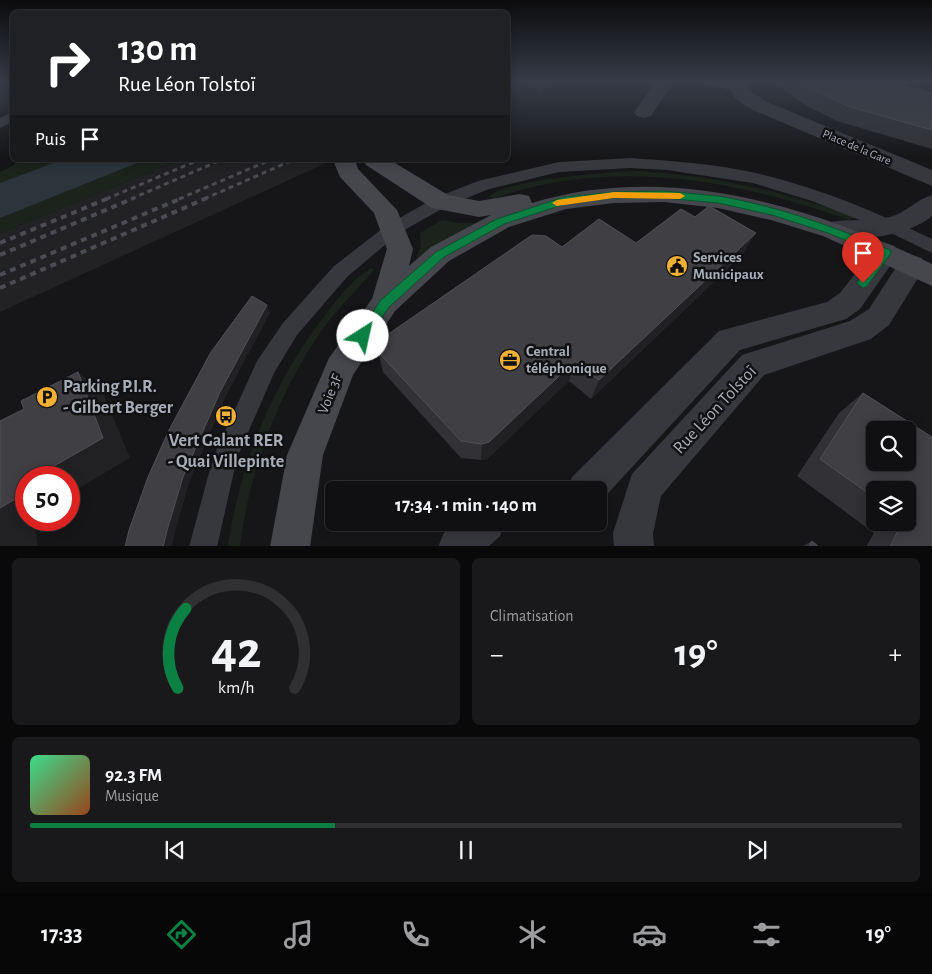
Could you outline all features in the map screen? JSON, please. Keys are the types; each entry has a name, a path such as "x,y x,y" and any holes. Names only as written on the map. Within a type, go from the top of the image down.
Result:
{"main road":[{"path":"345,162 348,172 385,210 400,249 385,304"},
{"path":"377,162 441,202 479,209 522,201 564,201"},
{"name":"Voie 3F","path":"290,546 305,455 340,368 385,304 440,254 500,221 564,201 614,195 664,194 718,200 774,212 911,254"}],"street":[{"path":"644,112 648,106"},
{"name":"Place de la Gare","path":"761,106 932,179"},
{"path":"593,481 730,340 836,311 911,254 922,214 932,203"},
{"name":"Rue Léon Tolstoï","path":"634,546 633,533 645,487 753,365 860,330 879,317 911,254"},
{"path":"458,546 476,531"}],"lane":[{"path":"203,546 225,458 265,368 290,330 340,272 393,229 441,202 484,185 560,167 631,163 706,170 755,178 818,197 911,254"}],"shaded area":[{"path":"0,106 10,106 10,110 0,113"},
{"path":"17,162 175,162 0,233 0,172"},
{"path":"57,162 140,162 0,218 0,183"},
{"path":"175,162 326,163 0,312 0,233"},
{"path":"637,171 693,176 771,191 850,215 854,218 849,220 762,193 718,184 673,178 628,176 584,178 539,185 495,198 489,197 515,185 536,181"},
{"path":"442,220 476,223 416,259 421,245 420,233"},
{"path":"371,268 374,270 323,328 289,386 266,437 250,491 240,546 228,546 241,484 262,424 275,395 290,366 326,314 352,283"}],"building":[{"path":"849,106 932,106 932,130"},
{"path":"709,206 756,233 599,380 575,361 489,442 482,444 461,441 378,352 384,337 532,235 546,236 562,247 599,219 636,243 681,209 695,217"},
{"path":"252,296 267,305 220,392 183,477 163,546 125,546 148,477 169,430 211,352"},
{"path":"78,372 103,438 54,466 15,466 15,499 0,508 0,421 24,409 21,401"},
{"path":"863,393 907,421 866,421 866,471 916,471 916,427 932,437 932,546 890,546 898,531 916,531 916,481 866,481 866,492 820,459"},
{"path":"812,541 818,546 810,546"}],"railway":[{"path":"106,199 194,162"},
{"path":"131,199 216,162"},
{"path":"179,199 265,162"},
{"path":"204,199 288,162"},
{"path":"0,243 109,198"},
{"path":"0,255 134,198"},
{"path":"0,275 182,198"},
{"path":"0,288 207,198"}],"slow traffic":[{"path":"557,203 614,195 664,194 680,196"}],"place":[{"name":"Services Municipaux","path":"677,266"},
{"name":"Central téléphonique","path":"510,360"},
{"name":"Parking P.I.R. - Gilbert Berger","path":"47,397"},
{"name":"Vert Galant RER - Quai Villepinte","path":"226,416"}],"route":[{"path":"363,336 385,304 440,254 500,221 564,201 614,195 664,194 718,200 774,212 832,230 886,253 863,283"}]}
